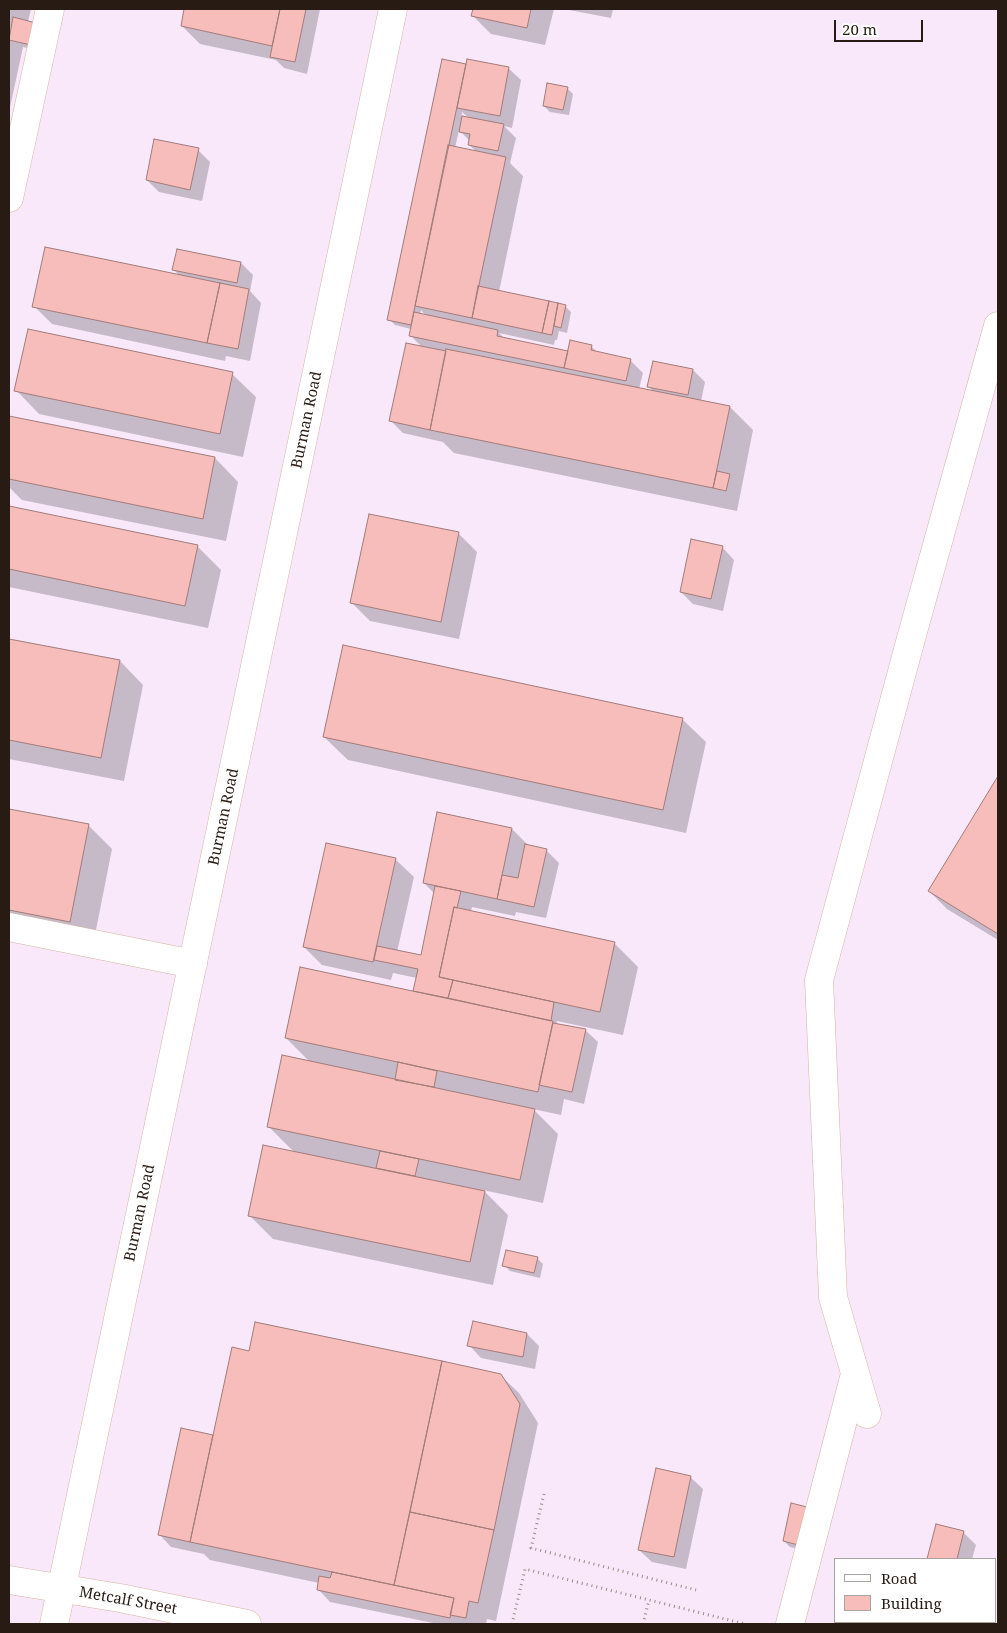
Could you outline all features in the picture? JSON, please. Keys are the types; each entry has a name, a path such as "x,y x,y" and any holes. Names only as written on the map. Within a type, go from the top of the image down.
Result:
{"street":[{"path":"9,198 50,9"},
{"name":"Burman Road","path":"54,1624 393,9"},
{"path":"866,1414 832,1297 819,980 998,326"},
{"path":"9,927 193,964"},
{"path":"790,1624 855,1374"},
{"name":"Metcalf Street","path":"9,1580 120,1598 248,1624"}],"path":[{"path":"544,1494 531,1548 696,1590"},
{"path":"512,1624 525,1569 745,1624"},
{"path":"643,1624 649,1600"}],"shaded area":[{"path":"9,9 998,9 998,1624 9,1624"}],"building":[{"path":"184,9 280,9 272,46 181,26"},
{"path":"280,9 306,9 295,62 270,57"},
{"path":"473,9 531,9 527,28 471,16"},
{"path":"13,17 36,23 31,45 9,40"},
{"path":"442,59 466,64 411,325 387,320"},
{"path":"467,59 509,67 500,116 457,108"},
{"path":"547,83 568,87 563,110 543,106"},
{"path":"462,116 504,124 498,151 468,145 470,134 459,132"},
{"path":"154,139 199,148 190,190 146,180"},
{"path":"448,145 506,157 472,318 415,306"},
{"path":"45,247 220,283 207,343 32,307"},
{"path":"177,249 241,262 237,283 172,270"},
{"path":"220,283 249,289 238,349 207,343"},
{"path":"478,286 549,301 542,333 472,318"},
{"path":"549,301 558,303 552,335 542,333"},
{"path":"558,303 566,305 561,328 554,326"},
{"path":"414,312 498,330 497,336 568,351 564,368 409,336"},
{"path":"28,329 233,372 220,434 14,391"},
{"path":"570,340 592,345 591,350 631,359 626,381 564,368"},
{"path":"406,343 446,351 430,430 389,421"},
{"path":"446,349 730,406 713,488 430,430"},
{"path":"653,361 693,369 688,395 647,387"},
{"path":"9,416 215,457 203,519 9,479"},
{"path":"717,471 730,474 726,491 713,488"},
{"path":"9,506 198,545 185,606 9,569"},
{"path":"369,514 459,532 441,622 350,603"},
{"path":"691,539 723,546 711,599 680,592"},
{"path":"9,639 120,660 101,758 9,740"},
{"path":"343,645 683,718 663,810 323,737"},
{"path":"998,776 998,934 928,891"},
{"path":"9,809 89,824 70,922 9,910"},
{"path":"437,812 512,828 497,899 423,883"},
{"path":"326,843 396,858 373,962 303,947"},
{"path":"525,844 547,849 534,907 497,899 502,875 518,878"},
{"path":"435,886 461,891 457,908 454,907 439,977 453,980 448,998 413,991 418,969 374,960 377,946 421,955"},
{"path":"454,907 615,942 600,1012 439,977"},
{"path":"300,967 553,1021 538,1092 285,1038"},
{"path":"453,980 554,1002 551,1021 448,998"},
{"path":"553,1023 586,1029 572,1092 539,1085"},
{"path":"282,1055 535,1109 520,1180 267,1127"},
{"path":"398,1062 437,1071 434,1087 395,1080"},
{"path":"263,1145 485,1191 470,1262 248,1216"},
{"path":"380,1151 419,1159 415,1176 376,1168"},
{"path":"506,1250 538,1257 534,1273 502,1266"},
{"path":"473,1321 527,1333 523,1357 467,1346"},
{"path":"255,1322 442,1361 394,1585 190,1542 232,1347 249,1351"},
{"path":"442,1361 501,1374 520,1404 494,1530 410,1512"},
{"path":"181,1428 213,1435 190,1542 158,1535"},
{"path":"656,1468 691,1476 674,1557 638,1550"},
{"path":"791,1503 811,1508 802,1546 783,1541"},
{"path":"410,1512 494,1530 478,1603 469,1601 466,1618 450,1615 454,1598 394,1585"},
{"path":"936,1524 964,1531 957,1558 927,1558"},
{"path":"332,1572 454,1598 450,1618 317,1590 319,1576 330,1578"},
{"path":"911,1623 941,1623 941,1624"}]}
